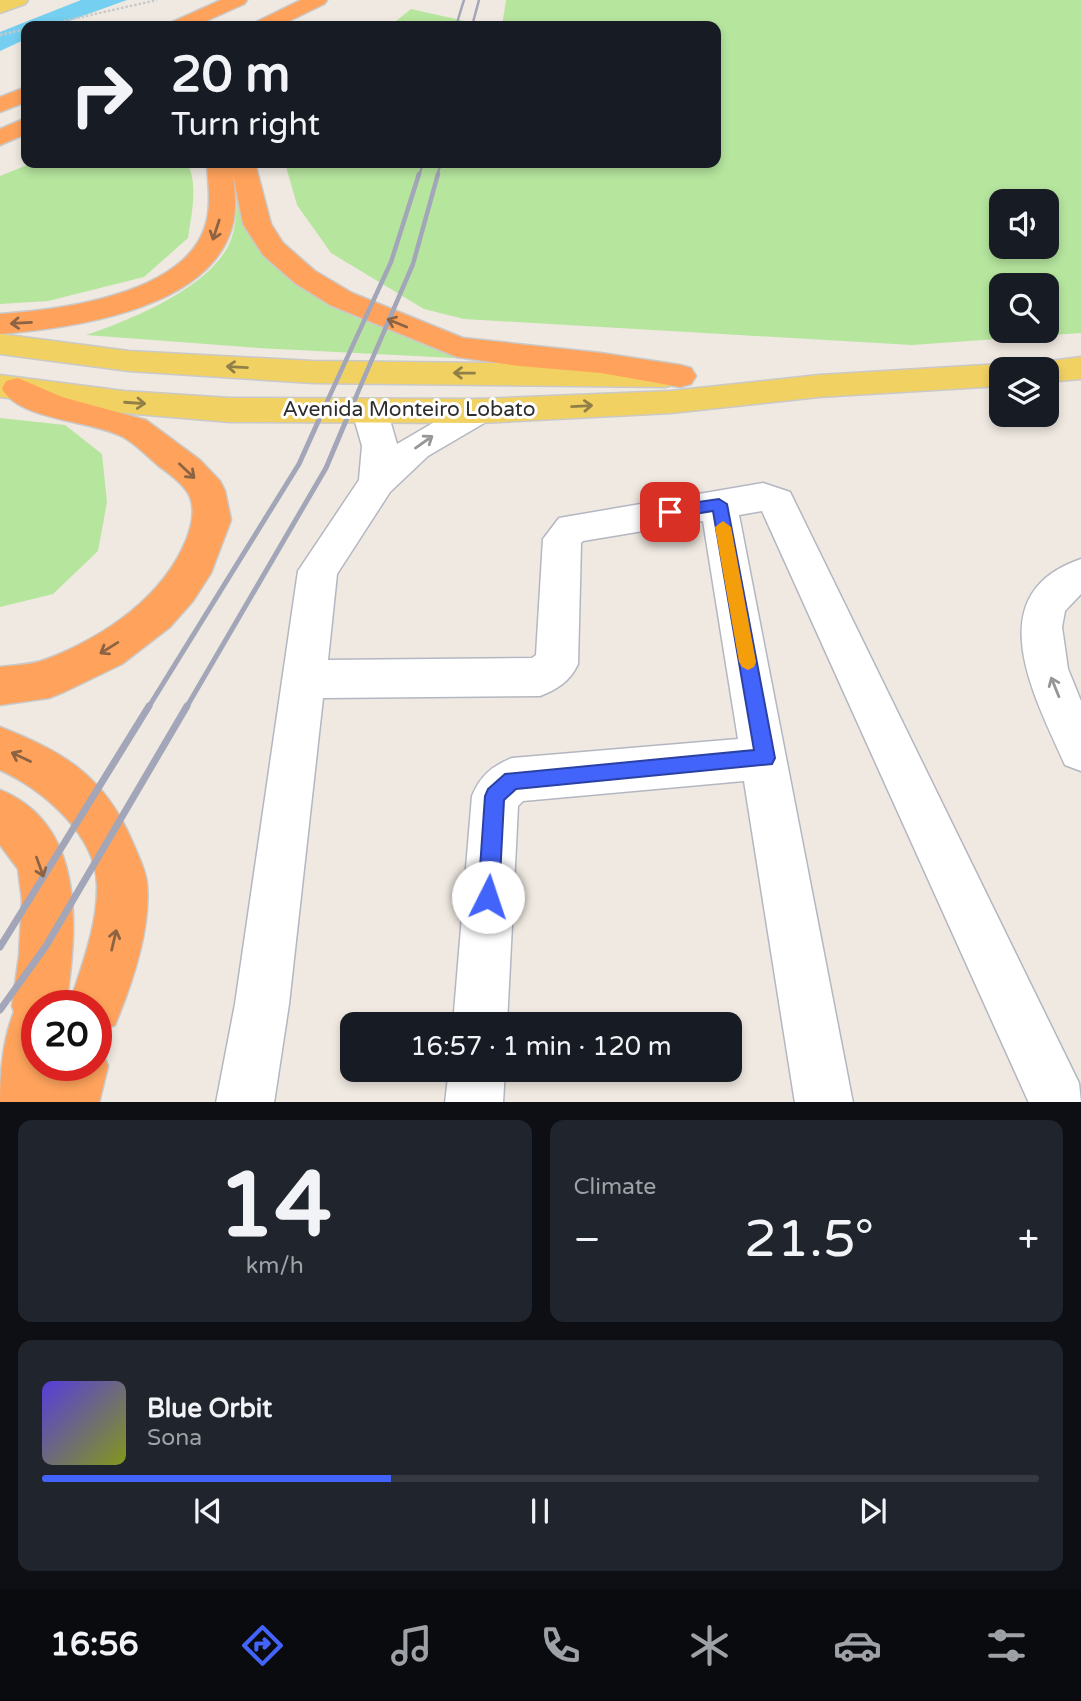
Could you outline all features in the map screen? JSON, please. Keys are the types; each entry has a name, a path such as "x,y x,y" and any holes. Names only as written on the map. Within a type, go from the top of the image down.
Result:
{"highway":[{"path":"190,21 237,0"},
{"path":"242,21 302,2"},
{"path":"270,21 302,2"},
{"path":"288,21 302,2"},
{"path":"0,105 21,96"},
{"path":"0,138 21,128"},
{"path":"0,151 21,141"},
{"path":"0,324 35,323 92,314 172,281 202,256 216,236 222,205 219,168"},
{"path":"244,168 257,224 273,249 305,277 341,299 457,347 601,363 680,376"},
{"path":"0,686 49,679 107,650 156,615 179,590 197,562 212,520 207,491 187,469 134,428 51,405 9,387"},
{"path":"0,748 22,756 53,774 76,794 104,829 123,883 116,936 101,990"},
{"path":"0,813 29,843 43,868 46,895 45,957 41,990"},
{"path":"25,1102 28,1081"},
{"path":"69,1102 75,1081"}],"main road":[{"path":"0,7 18,0"},
{"name":"Avenida Monteiro Lobato","path":"0,344 129,361 313,372 680,376 819,386"},
{"path":"1059,370 1081,368"},
{"name":"Avenida Monteiro Lobato","path":"9,387 124,402 230,410 479,411 671,402 819,386 989,375"}],"lane":[{"path":"369,411 381,445 382,463 377,483"},
{"path":"245,1102 262,1004 318,571 377,483 416,447 479,411"},
{"path":"304,679 540,677 557,664 562,539 572,528 763,497 777,502 1059,1102"},
{"path":"719,504 824,1102"},
{"path":"1081,575 1058,588 1041,620 1041,632 1042,655 1081,750"},
{"path":"481,1012 495,796 512,780 765,758"},
{"path":"474,1102 476,1082"}],"path":[{"path":"64,21 158,0"}],"green space":[{"path":"506,0 1081,0 1081,333 1059,335 1059,273 989,273 989,340 912,345 464,319 424,309 331,253 297,205 286,168 721,168 721,21 503,21"},
{"path":"411,9 465,21 396,21"},
{"path":"21,167 190,168 193,190 188,238 144,277 48,301 0,304 0,176"},
{"path":"233,168 240,168 244,196 320,296 353,316 393,332 493,360 258,348 86,335 172,298 211,268 225,251 233,233 237,198"},
{"path":"0,418 65,425 102,454 107,502 98,551 53,594 0,607"}],"water":[{"path":"81,0 127,0 69,21 28,21"},
{"path":"21,24 21,41 0,51 0,32"}],"railway":[{"path":"458,21 464,0"},
{"path":"473,21 479,0"},
{"path":"419,176 421,168"},
{"path":"437,176 439,168"},
{"path":"325,406 391,262 419,174"},
{"path":"352,406 413,264 438,174"},
{"path":"148,708 299,464 326,404"},
{"path":"186,708 326,468 353,404"},
{"path":"0,947 149,706"},
{"path":"0,1010 46,946 187,706"}],"slow traffic":[{"path":"723,527 748,662"}],"route":[{"path":"488,897 495,796 512,780 765,758 719,504 670,512"}]}
